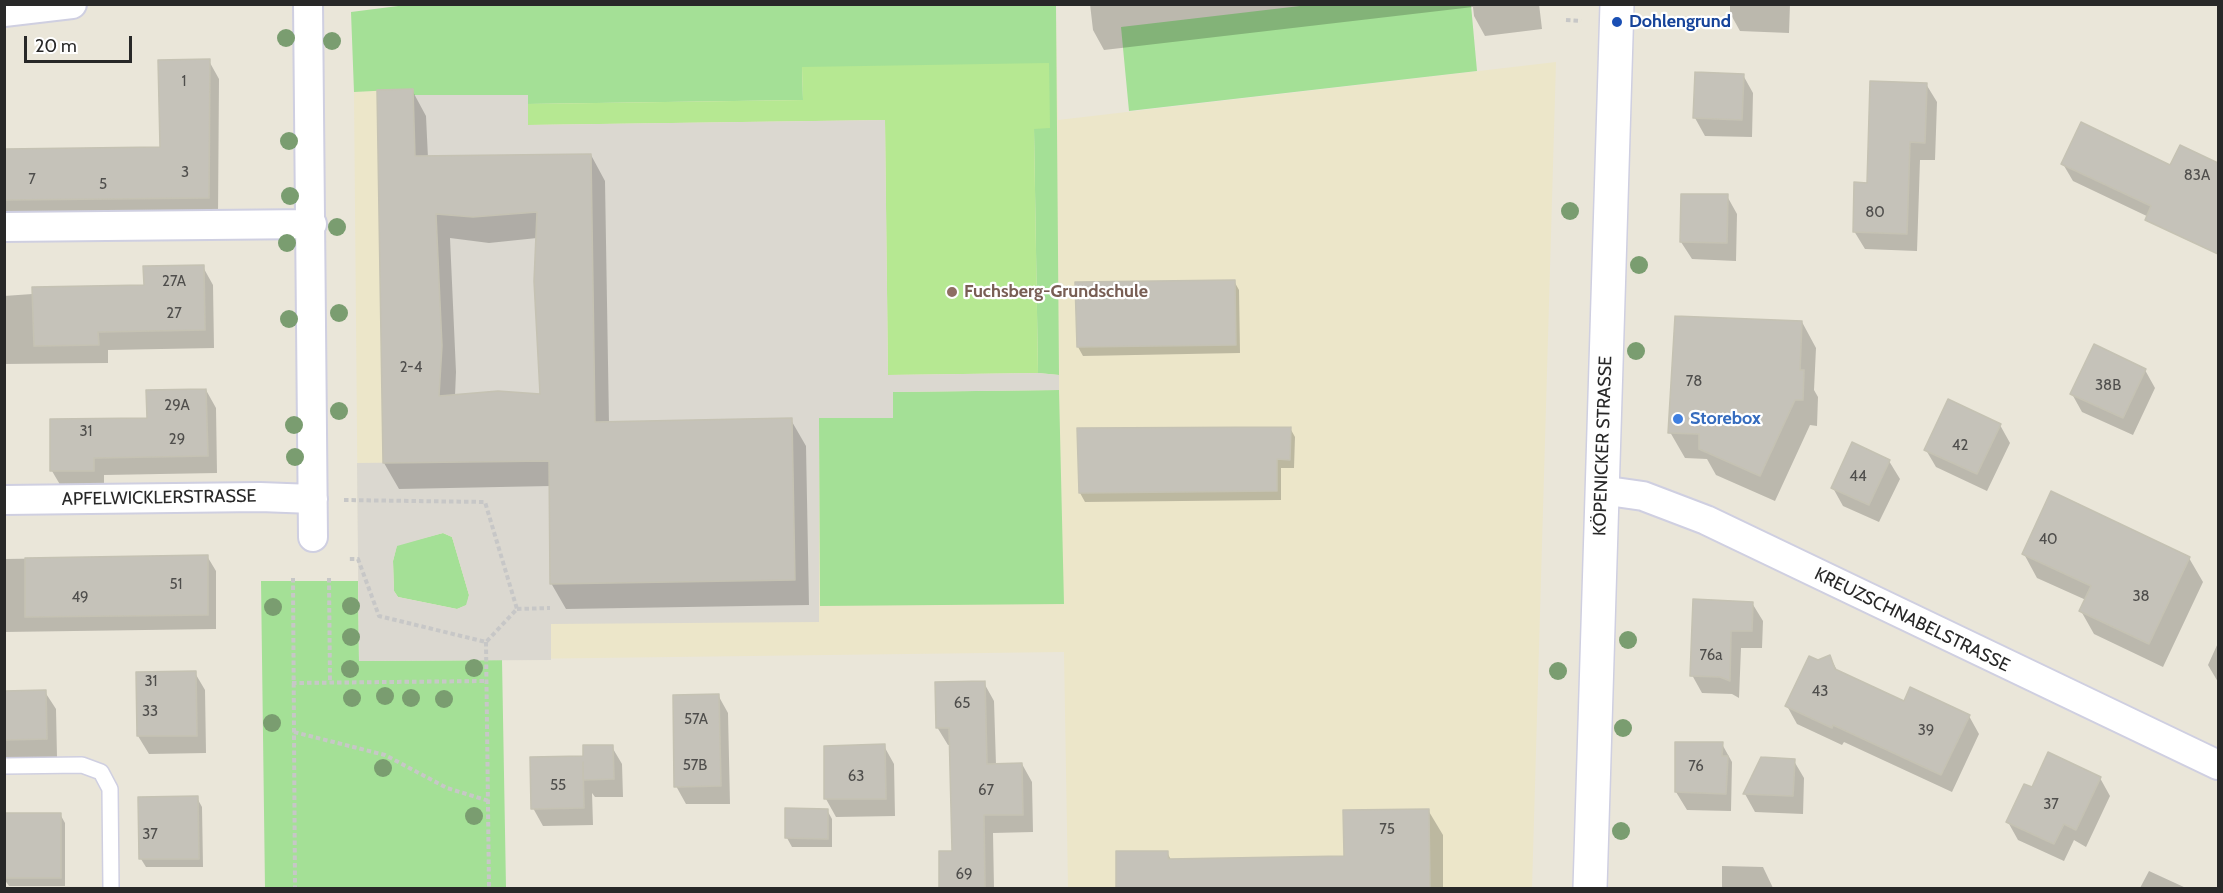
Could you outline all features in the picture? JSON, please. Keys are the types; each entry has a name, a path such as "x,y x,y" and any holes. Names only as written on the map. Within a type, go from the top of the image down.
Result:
{"main road":[{"name":"KÖPENICKER STRASSE","path":"1590,888 1617,4"}],"street":[{"path":"4,12 72,4"},
{"path":"308,4 312,224 313,537"},
{"path":"4,227 312,224"},
{"name":"KREUZSCHNABELSTRASSE","path":"1601,490 1643,496 1706,520 2218,765"},
{"name":"APFELWICKLERSTRASSE","path":"4,500 260,496 313,499"}],"lane":[{"path":"4,766 82,765 101,772 110,789 111,888"}],"path":[{"path":"1566,20 1582,21"},
{"path":"313,499 484,502 517,609"},
{"path":"349,559 358,560 379,615 486,642"},
{"path":"293,578 295,888"},
{"path":"329,578 330,683"},
{"path":"489,888 486,642 517,609 550,608"},
{"path":"292,683 486,681"},
{"path":"294,732 385,754 447,788 489,801"}],"shaded area":[{"name":"Fuchsberg-Grundschule","path":"1056,17 1058,120 1556,62 1532,888 1068,888 1064,652 359,661 354,92"},
{"path":"413,95 528,95 528,125 885,120 888,375 1038,373 1059,375 1059,390 893,392 893,418 819,418 819,622 551,624 551,660 359,661 357,463 549,461 550,584 795,580 792,419 595,422 591,154 378,157","holes":["443,533 452,537 469,595 466,605 457,609 398,597 394,591 393,561 397,546"]},
{"path":"537,212 534,281 540,394 498,391 439,396 442,346 436,214 473,217"}],"green space":[{"path":"414,4 1056,5 1059,375 1038,373 1034,128 1050,128 802,67 803,100 527,104 527,95 413,95 412,89 354,92 351,12"},
{"path":"1317,4 1471,5 1477,71 1129,111 1121,27"},
{"path":"1049,63 1050,128 1034,129 1038,373 888,375 885,120 528,125 527,104 803,100 802,67"},
{"path":"1059,390 1064,604 820,606 819,418 893,418 893,392"},
{"path":"443,533 452,537 469,595 467,605 457,609 398,597 394,591 393,561 397,545"},
{"path":"261,581 358,581 359,661 502,660 506,888 265,888"}],"building":[{"path":"210,59 209,198 4,200 4,149 160,147 158,60"},
{"path":"1695,72 1744,74 1742,120 1693,118"},
{"path":"1870,81 1927,83 1925,143 1910,142 1907,234 1853,232 1854,182 1867,183"},
{"path":"413,89 415,156 591,154 595,422 792,418 795,580 550,584 549,461 383,463 377,90","holes":["537,212 534,281 540,394 498,391 439,396 442,346 436,214 473,217"]},
{"path":"2081,122 2170,165 2180,145 2218,163 2218,254 2145,220 2151,206 2061,164"},
{"path":"1681,194 1728,194 1727,243 1680,242"},
{"path":"204,265 205,330 98,332 99,345 34,346 32,287 144,285 143,266"},
{"path":"1235,280 1236,345 1077,347 1075,282"},
{"path":"1675,316 1802,321 1800,370 1804,370 1803,400 1795,400 1760,476 1699,449 1699,434 1668,433"},
{"path":"2094,344 2146,369 2123,418 2070,394"},
{"path":"206,389 208,456 94,458 94,471 50,471 50,419 147,418 146,390"},
{"path":"1948,399 2001,424 1977,474 1924,450"},
{"path":"1291,427 1290,460 1277,459 1277,491 1079,493 1077,428"},
{"path":"1852,442 1890,460 1869,505 1831,488"},
{"path":"2051,491 2190,557 2149,644 2079,611 2091,586 2022,554"},
{"path":"208,555 208,615 25,617 25,558"},
{"path":"1693,599 1753,602 1752,631 1731,631 1730,681 1720,677 1690,676"},
{"path":"1830,655 1835,669 1904,701 1910,687 1970,715 1941,775 1833,725 1832,728 1785,706 1809,656 1818,660"},
{"path":"196,671 197,736 137,736 136,672"},
{"path":"985,681 987,764 1022,763 1023,815 984,815 985,888 939,888 939,851 952,851 949,728 936,728 935,682"},
{"path":"46,690 47,739 4,740 4,691"},
{"path":"719,694 721,786 674,787 673,695"},
{"path":"1675,742 1723,742 1722,756 1728,756 1726,794 1675,792"},
{"path":"885,744 886,799 824,799 824,746"},
{"path":"583,745 613,745 614,779 583,780 584,808 531,809 530,757 583,756"},
{"path":"2048,752 2101,777 2076,830 2064,824 2054,844 2006,822 2024,784 2032,787"},
{"path":"1761,757 1795,759 1793,796 1743,794"},
{"path":"198,796 199,859 139,859 138,797"},
{"path":"785,808 828,809 828,839 785,838"},
{"path":"1429,809 1430,888 1116,888 1116,851 1168,851 1168,859 1344,856 1343,810"},
{"path":"4,813 61,813 61,878 4,878"}],"place":[{"name":"Dohlengrund","path":"1617,22"},
{"name":"Fuchsberg-Grundschule","path":"952,292"},
{"name":"Storebox","path":"1678,419"}]}
